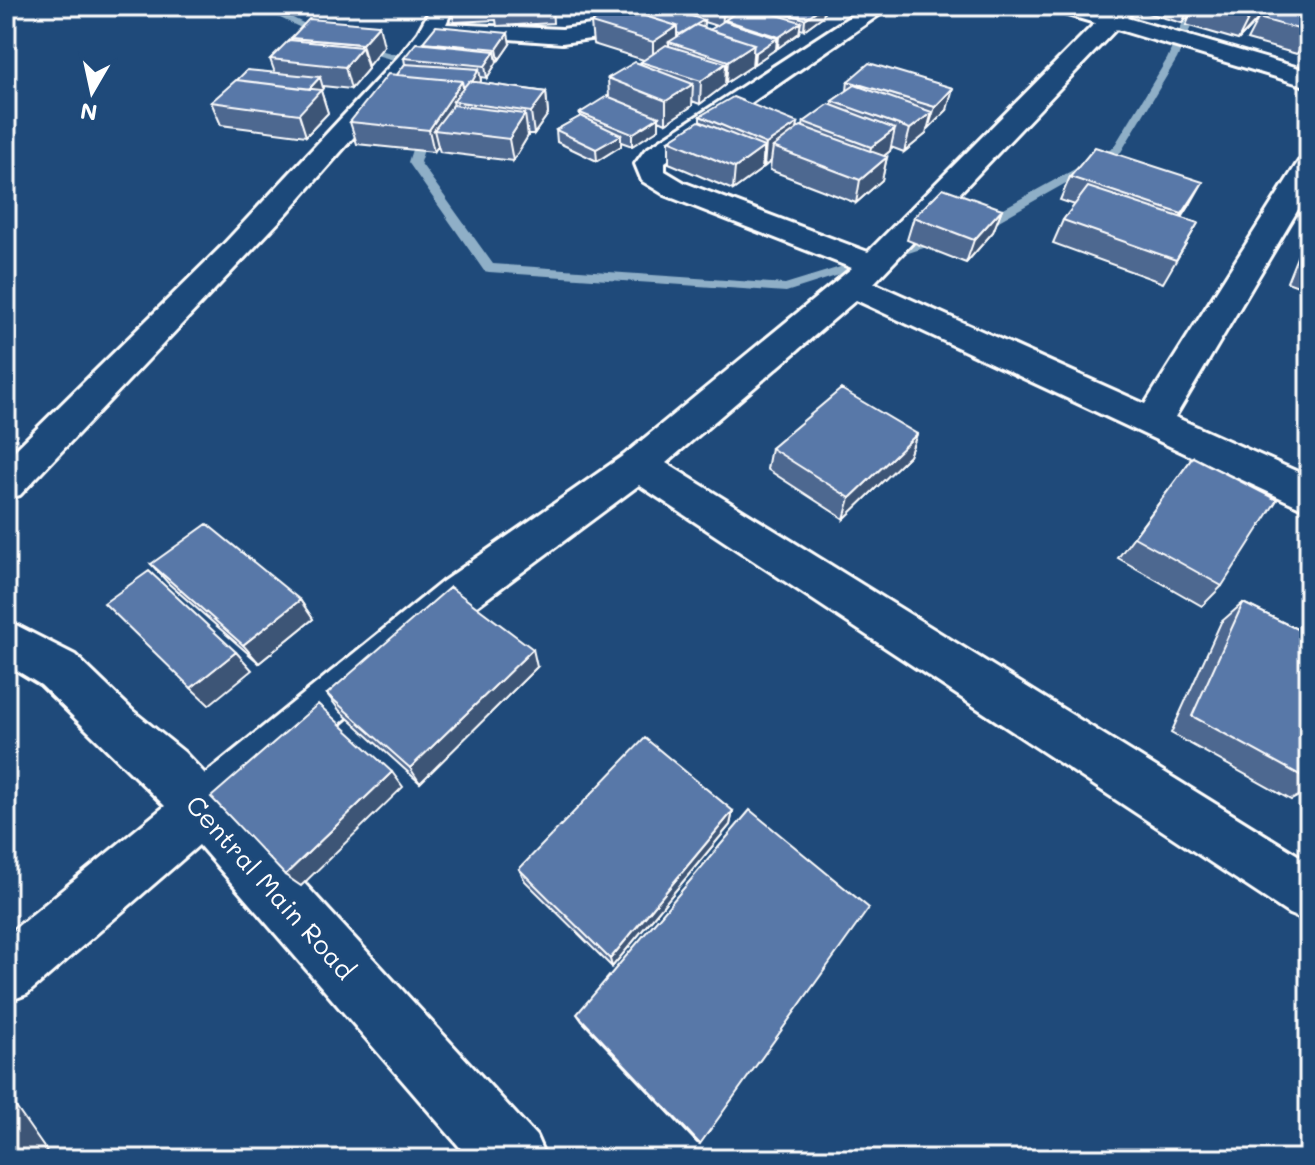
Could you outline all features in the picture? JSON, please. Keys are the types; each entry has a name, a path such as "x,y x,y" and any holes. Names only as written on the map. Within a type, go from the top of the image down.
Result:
{"street":[{"path":"6,484 201,286 348,127 437,18 562,36 607,28 652,6"},
{"path":"881,6 655,156 649,164 652,175 675,189 863,276 1152,423 1309,495"},
{"path":"1062,6 1118,12 1309,79"},
{"path":"6,973 458,595 638,465 863,276 1118,12"},
{"path":"1152,423 1309,167"},
{"path":"638,465 1309,894"},
{"name":"Central Main Road","path":"6,640 58,670 116,727 166,769 513,1159"}],"building":[{"path":"644,6 661,6 704,20 680,34 677,33 677,26 633,12"},
{"path":"689,6 739,6 723,16"},
{"path":"746,6 801,22 779,37 725,20"},
{"path":"759,6 823,6 805,19"},
{"path":"1203,6 1261,6 1249,18"},
{"path":"1271,6 1309,6 1309,32 1258,18"},
{"path":"616,7 677,26 653,42 591,23"},
{"path":"309,19 379,25 362,44 291,38"},
{"path":"724,21 777,38 755,53 754,44 710,30"},
{"path":"696,25 754,44 728,61 669,42"},
{"path":"436,26 508,33 497,49 423,42"},
{"path":"289,40 362,47 345,67 270,59"},
{"path":"416,43 495,51 485,66 404,58"},
{"path":"666,45 726,63 701,81 641,62"},
{"path":"635,62 693,84 666,101 608,78"},
{"path":"869,63 953,88 935,107 848,81"},
{"path":"405,64 479,69 472,82 463,87 462,81 397,75"},
{"path":"247,70 320,77 309,89 237,80"},
{"path":"388,74 462,81 429,130 350,122"},
{"path":"236,80 321,90 299,114 211,102"},
{"path":"469,81 546,92 531,112 453,101"},
{"path":"855,85 932,112 910,129 832,101"},
{"path":"607,96 659,117 632,134 580,113"},
{"path":"733,97 798,123 766,144 700,116"},
{"path":"829,104 895,129 871,147 804,122"},
{"path":"453,105 525,114 509,139 434,130"},
{"path":"581,116 621,135 596,149 556,130"},
{"path":"699,121 764,147 735,168 669,140"},
{"path":"801,126 887,157 860,180 773,147"},
{"path":"1095,147 1203,182 1182,214 1070,177"},
{"path":"1088,187 1198,223 1176,260 1063,220"},
{"path":"943,188 1002,209 974,240 914,217"},
{"path":"841,389 917,434 850,498 771,448"},
{"path":"1193,457 1277,500 1222,586 1134,537"},
{"path":"207,524 300,600 243,645 151,564"},
{"path":"149,571 236,652 191,688 104,603"},
{"path":"450,587 533,649 410,768 327,694"},
{"path":"1243,603 1309,635 1309,780 1192,716"},
{"path":"318,704 392,772 285,875 211,797"},
{"path":"645,738 733,811 610,959 519,869"},
{"path":"750,810 869,908 700,1144 577,1014"}],"waterway":[{"path":"260,6 323,35"},
{"path":"977,228 1117,150 1172,59 1195,6"},
{"path":"355,46 419,64"},
{"path":"425,128 414,162 489,268 786,288 946,239"}]}
